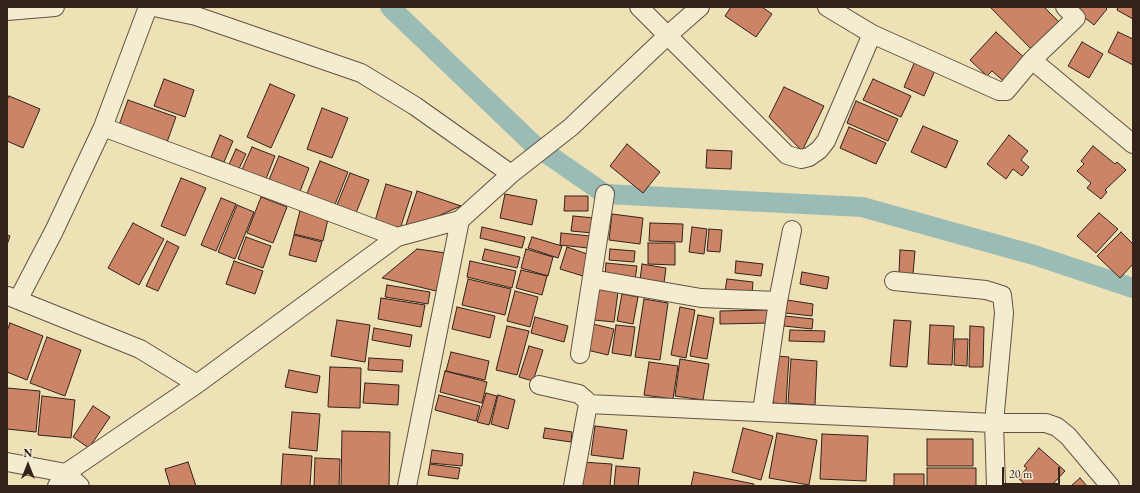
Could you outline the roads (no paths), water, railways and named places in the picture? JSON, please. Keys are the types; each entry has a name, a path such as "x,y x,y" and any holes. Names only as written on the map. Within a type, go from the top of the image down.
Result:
{"street":[{"path":"8,15 55,7"},
{"path":"148,7 103,126 54,231 12,298 140,349 197,384"},
{"path":"154,7 196,16 361,73 416,106 514,172"},
{"path":"639,7 786,155 801,159 810,157 819,150 826,141 872,34"},
{"path":"61,480 197,384 397,236 460,220 514,172 571,126 700,7"},
{"path":"828,7 872,34 999,91 1006,91 1032,60 1076,18 1065,7"},
{"path":"1032,60 1133,144"},
{"path":"103,126 397,236"},
{"path":"580,354 605,194"},
{"path":"407,486 460,220"},
{"path":"762,412 778,301 792,230"},
{"path":"592,279 701,298 778,301"},
{"path":"894,281 986,290 1002,295 1004,313 994,423 996,486"},
{"path":"539,384 578,394 586,400 588,404 573,486"},
{"path":"588,404 994,423 1046,423 1057,427 1068,436 1110,486"},
{"path":"7,462 80,486"}],"waterway":[{"path":"390,7 533,144 605,194 862,207 1034,255 1133,288"}]}
